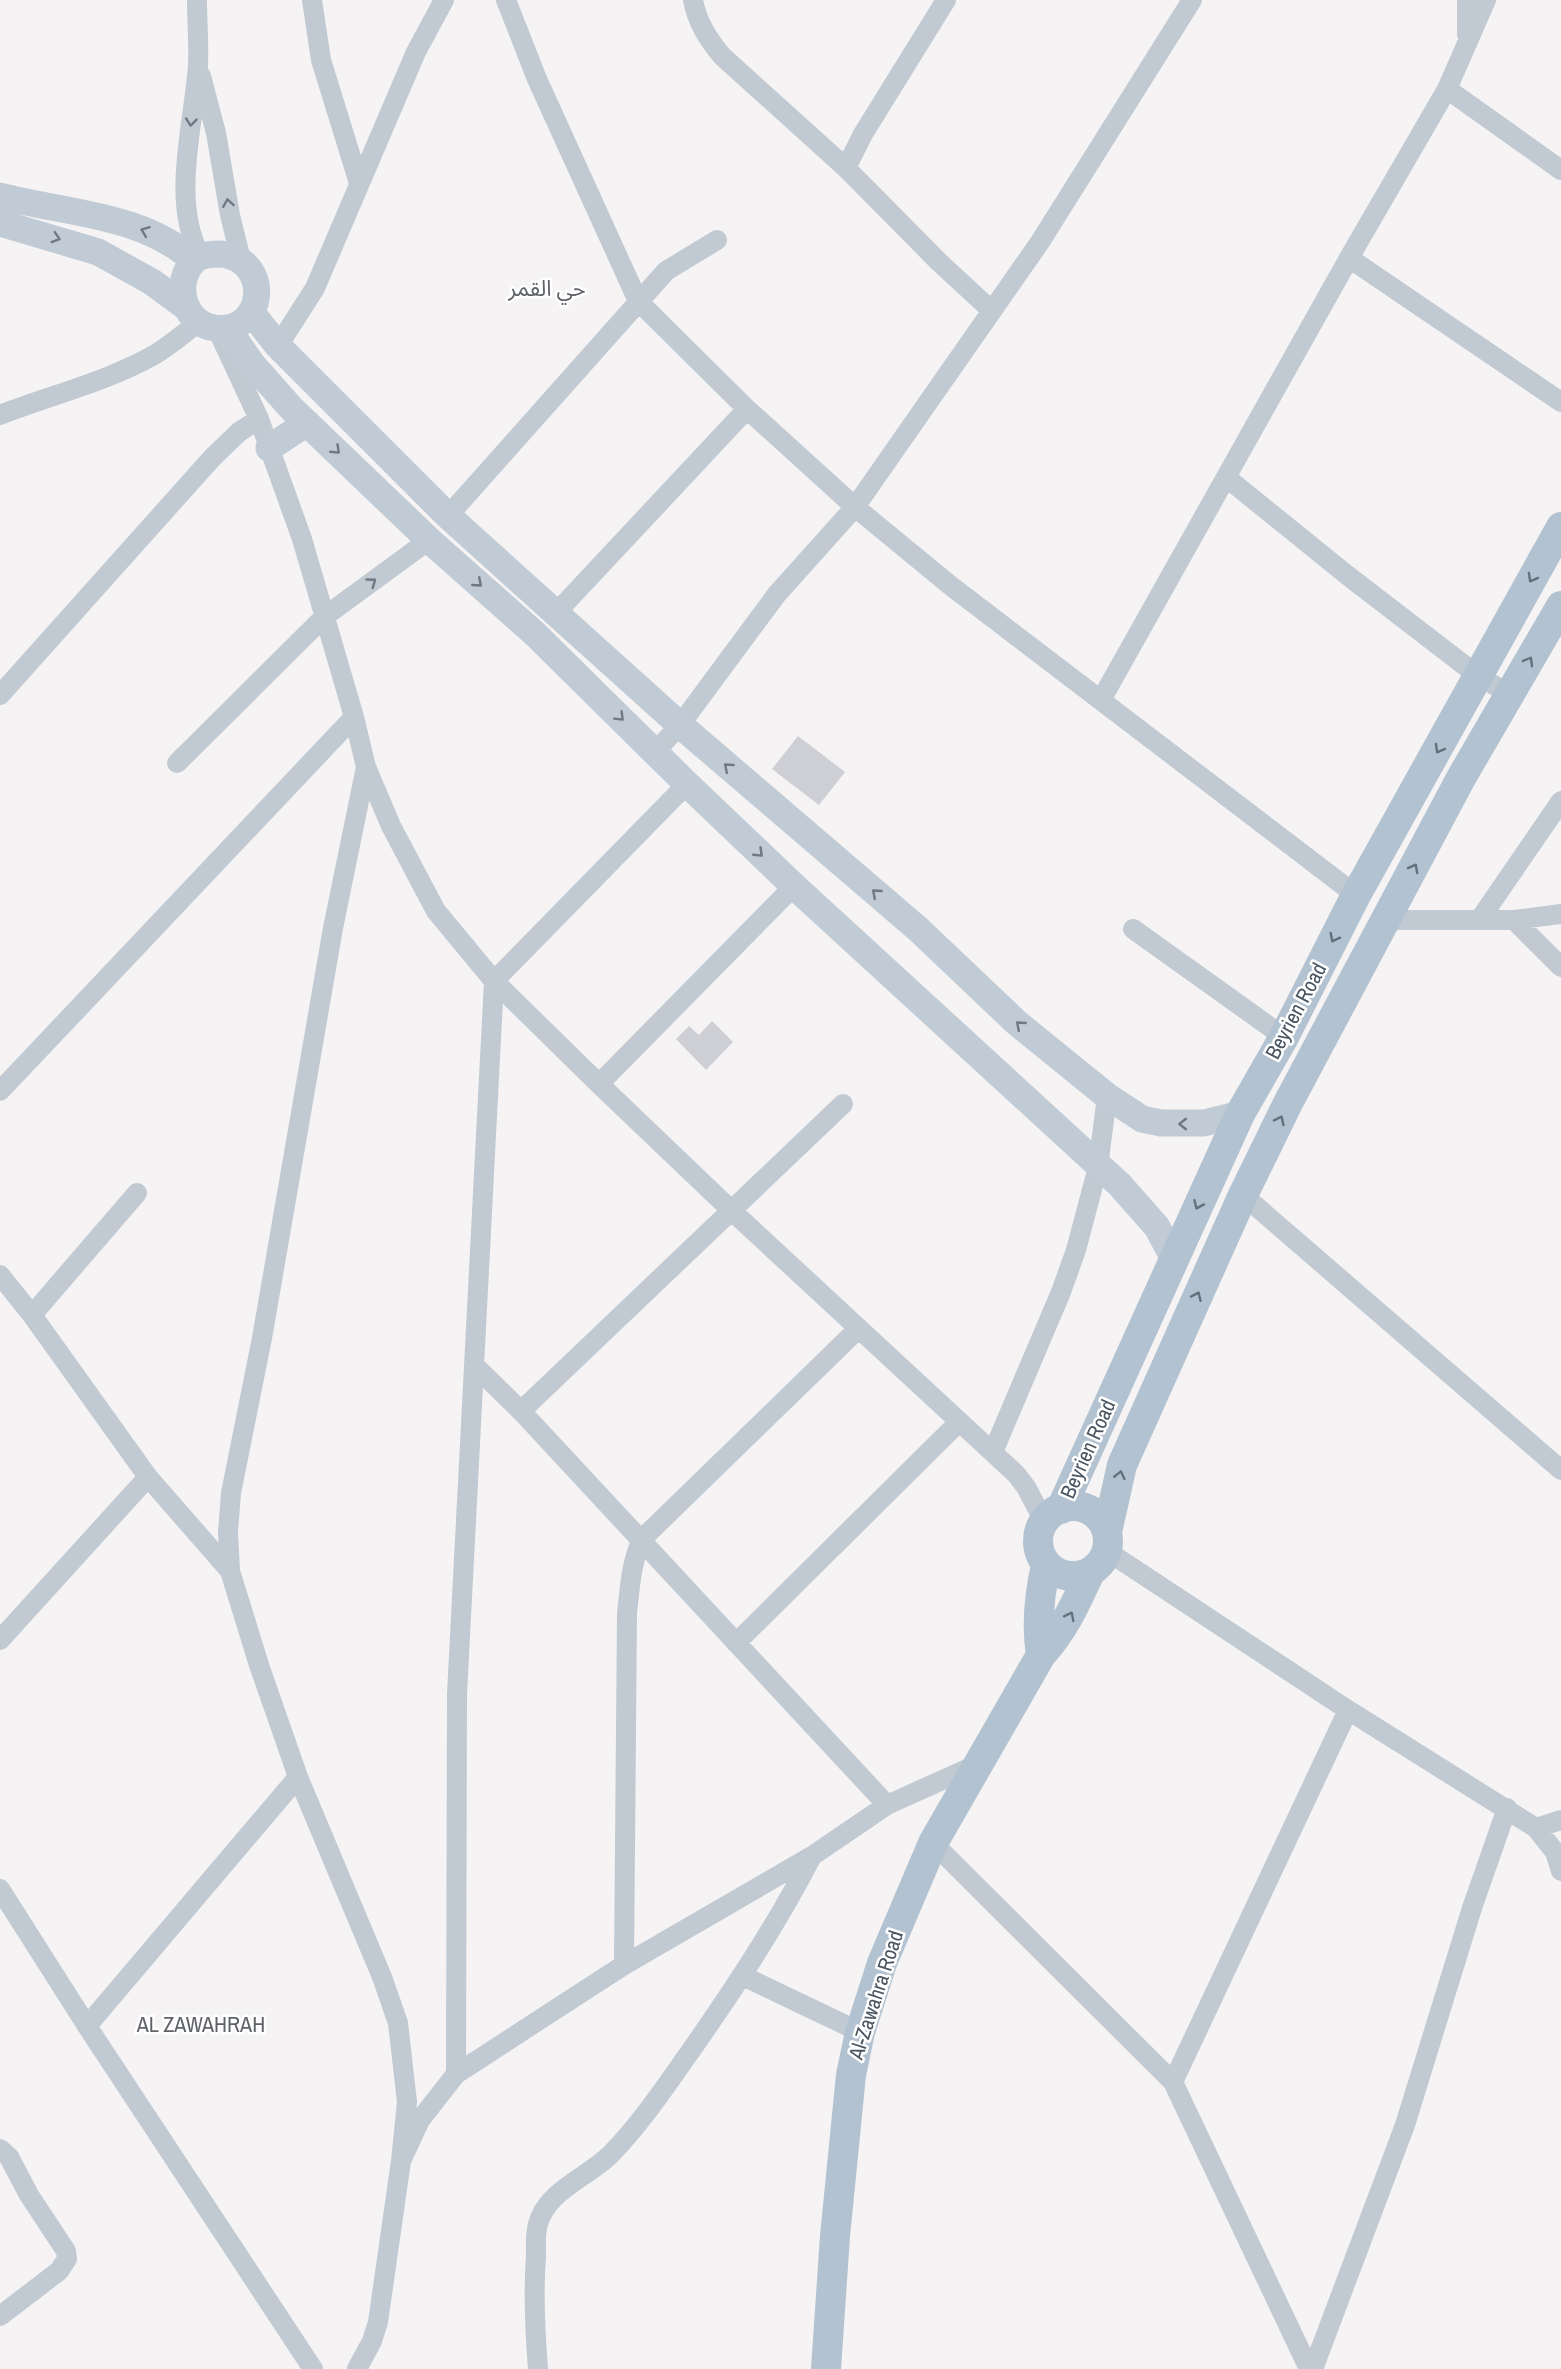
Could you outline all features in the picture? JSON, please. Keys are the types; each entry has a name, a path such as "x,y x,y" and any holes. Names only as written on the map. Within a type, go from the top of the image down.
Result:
{"main road":[{"name":"Beyrien Road","path":"1052,1515 1240,1114 1284,1037 1356,895 1561,527"},
{"name":"Beyrien Road","path":"1101,1552 1122,1465 1243,1196 1288,1103 1461,778 1561,606"},
{"path":"1070,1506 1089,1510 1103,1523 1101,1552 1072,1577 1053,1571 1040,1555 1039,1532 1052,1515 1070,1506"},
{"name":"Al-Zawahra Road","path":"826,2369 851,2075 860,2032 882,1963 933,1843 1041,1655 1057,1638 1069,1619 1101,1552"},
{"path":"1041,1655 1037,1632 1041,1588 1046,1565"}],"street":[{"path":"197,0 198,64 186,166 190,235 198,259 183,285 183,297 252,364 299,415 429,540 534,633 794,886 1119,1184 1157,1227 1174,1259"},
{"path":"312,0 321,60 359,183"},
{"path":"278,345 315,288 347,219 359,183 416,52 444,0"},
{"path":"506,0 537,79 638,301 747,409 855,507 951,586 1356,895"},
{"path":"693,0 695,13 706,35 722,56 846,168 939,262 992,311"},
{"path":"846,168 863,134 946,0"},
{"path":"656,752 680,725 777,594 855,507 1040,242 1192,0"},
{"path":"1467,0 1467,41"},
{"path":"1101,700 1349,258 1447,89 1486,0"},
{"path":"198,64 216,133 230,215 241,260"},
{"path":"1447,89 1561,170"},
{"path":"0,196 129,224 167,240 198,259 222,254 241,260 248,266 257,284 258,293 251,312 245,320 207,322 155,354 108,377 0,414"},
{"path":"0,223 98,252 152,282 207,322 259,419 302,539 354,717 366,767 391,826 436,911 494,981 599,1084 858,1329 993,1452 1052,1515"},
{"path":"448,516 666,271 717,240"},
{"path":"1349,258 1561,402"},
{"path":"251,312 278,345 319,388 448,516 680,725 918,929 1017,1023 1107,1096 1142,1119 1161,1123 1204,1123 1240,1114"},
{"path":"269,448 299,415 319,388"},
{"path":"555,614 747,409"},
{"path":"0,695 212,458 239,432 259,419"},
{"path":"1227,478 1347,575 1477,675 1509,694"},
{"path":"177,763 324,617 429,540"},
{"path":"0,1091 354,717"},
{"path":"357,2369 372,2341 378,2322 401,2161 407,2102 398,2023 382,1977 298,1777 259,1665 230,1571 228,1532 231,1493 262,1338 333,928 366,767"},
{"path":"456,2074 457,1695 476,1366 494,981 687,784"},
{"path":"1480,920 1561,801"},
{"path":"599,1084 794,886"},
{"path":"1387,920 1514,920 1561,914"},
{"path":"1514,920 1561,967"},
{"path":"1133,929 1284,1037"},
{"path":"993,1452 1061,1292 1076,1250 1098,1167 1107,1096"},
{"path":"521,1411 843,1104"},
{"path":"32,1315 137,1193"},
{"path":"1243,1196 1561,1470"},
{"path":"0,1275 32,1315 148,1477 230,1571"},
{"path":"624,1965 627,1613 632,1567 642,1539 858,1329"},
{"path":"476,1366 642,1539 887,1805"},
{"path":"736,1643 959,1422"},
{"path":"0,1640 148,1477"},
{"path":"1101,1552 1536,1828 1555,1852 1561,1871"},
{"path":"1173,2082 1348,1710"},
{"path":"401,2161 420,2120 456,2074 624,1965 812,1856 887,1805 978,1764"},
{"path":"87,2026 298,1777"},
{"path":"1311,2369 1405,2125 1472,1908 1507,1808"},
{"path":"1536,1828 1561,1821"},
{"path":"933,1843 1173,2082 1311,2369"},
{"path":"538,2369 533,2299 538,2224 546,2206 556,2196 600,2166 624,2141 743,1976 788,1903 812,1856"},
{"path":"0,1889 87,2026 313,2369"},
{"path":"743,1976 860,2032"},
{"path":"0,2149 9,2157 29,2195 66,2251 67,2259 59,2271 0,2316"}],"building":[{"path":"798,736 845,772 819,805 772,769"},
{"path":"712,1021 733,1042 706,1070 676,1039 689,1026 699,1035"}],"district":[{"name":"حي القمر","path":"547,288"},
{"name":"AL ZAWAHRAH","path":"201,2024"}]}
